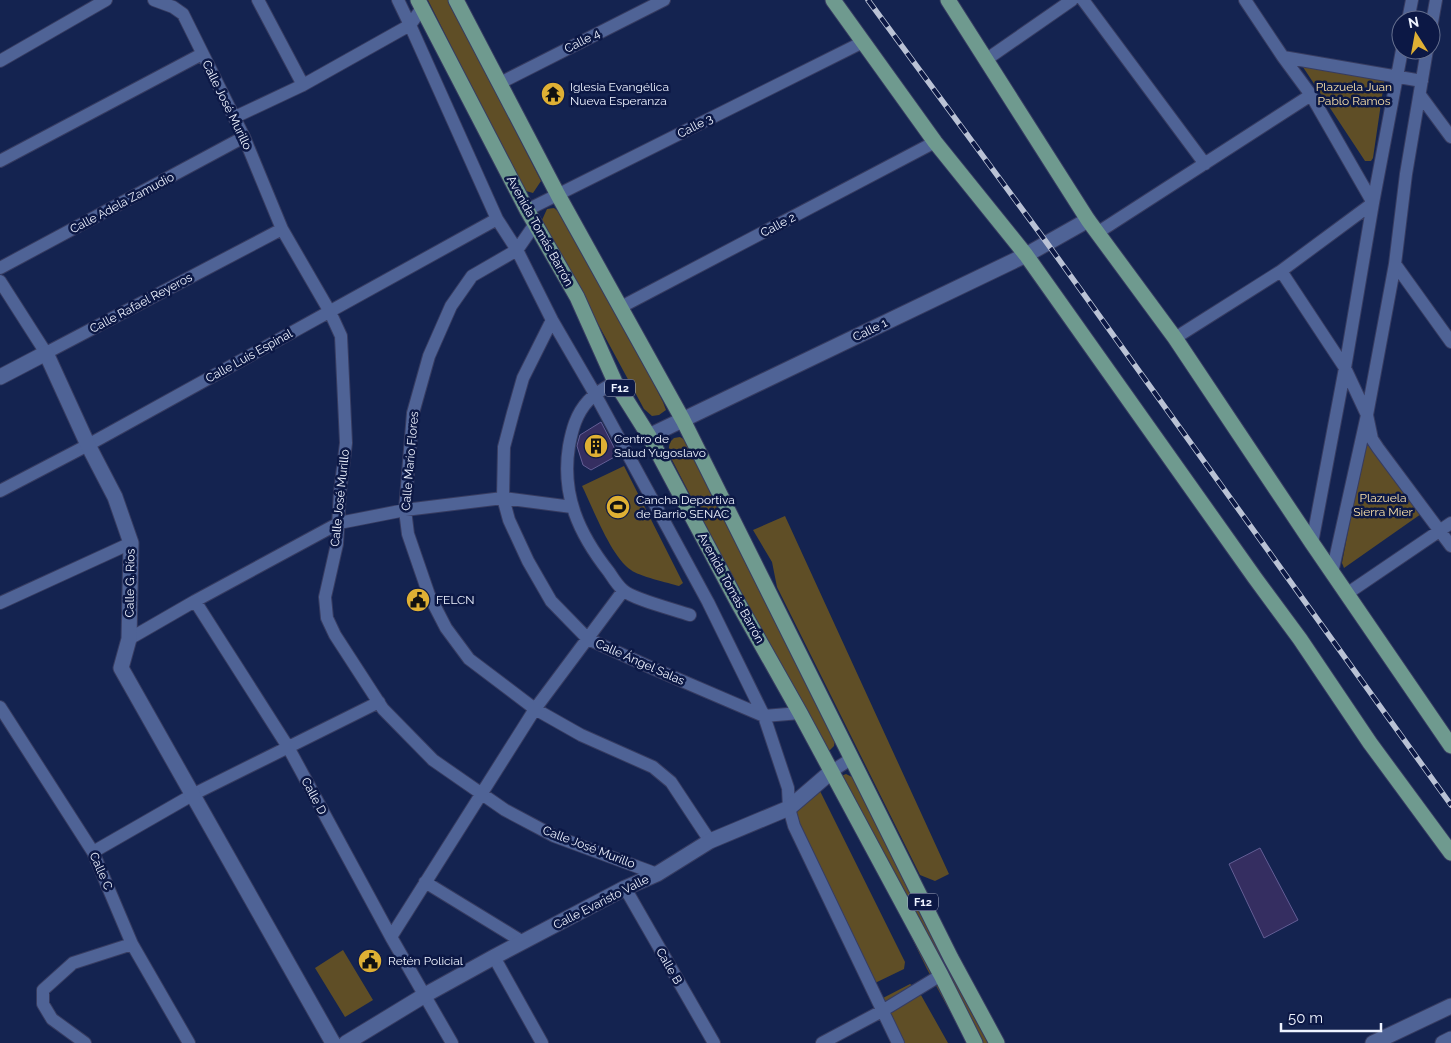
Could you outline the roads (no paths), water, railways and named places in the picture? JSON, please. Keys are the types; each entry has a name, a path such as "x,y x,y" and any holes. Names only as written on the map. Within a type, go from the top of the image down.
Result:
{"main road":[{"name":"F12","path":"456,0 558,195 683,420 952,958 998,1043"},
{"path":"833,0 935,142 1026,255 1243,562 1300,639 1370,742 1451,852"},
{"path":"948,0 1088,220 1175,338 1332,573 1451,746"},
{"name":"Avenida Tomás Barrón","path":"420,4 527,210 577,297 616,382 649,436 738,603 832,771 941,975 975,1043"}],"street":[{"path":"0,61 106,0"},
{"name":"Calle José Murillo","path":"154,0 173,7 183,14 244,137 282,229 330,312 341,336 346,443 340,492 337,544 325,598 327,618 335,635 383,709 433,760 505,810 554,836 658,874"},
{"path":"258,0 303,85"},
{"path":"398,0 497,219 517,250 552,320 595,394 708,602 764,716 788,788 789,808 794,826 898,1043"},
{"name":"Calle 4","path":"500,83 664,0"},
{"path":"987,59 1072,0"},
{"path":"1083,0 1205,164"},
{"path":"1245,0 1311,95 1373,203"},
{"path":"234,117 303,85 410,25 420,4"},
{"name":"Calle 3","path":"527,210 863,42"},
{"path":"0,161 202,54"},
{"path":"1283,57 1422,81"},
{"path":"1312,543 1400,60"},
{"path":"1332,573 1367,415 1395,264 1406,174 1425,60"},
{"path":"1097,233 1311,95"},
{"path":"1420,95 1451,137"},
{"name":"Calle Adela Zamudio","path":"0,268 244,137"},
{"name":"Calle 2","path":"621,308 935,142"},
{"path":"1175,338 1281,271 1373,203"},
{"name":"Calle Luis Espinal","path":"0,491 88,445 497,219"},
{"name":"Calle 1","path":"649,436 1026,255 1088,220"},
{"name":"Calle Mario Flores","path":"535,224 517,250 472,276 451,306 429,356 412,413 405,510 408,534 429,595 446,628 469,659 535,709 581,735 654,767 671,782 710,842"},
{"name":"Calle Rafael Reyeros","path":"0,377 282,229"},
{"path":"1395,264 1451,342"},
{"path":"1281,271 1345,368 1367,415 1372,439 1451,546"},
{"path":"0,281 46,353 88,445"},
{"name":"Calle Ángel Salas","path":"552,320 523,378 513,413 504,447 503,498 509,520 528,561 551,601 588,639 764,716 800,713"},
{"path":"616,382 595,394 586,402 572,427 566,465 572,507 580,528 596,555 624,591 690,615"},
{"name":"Calle G. Ríos","path":"88,445 115,497 131,543 128,640 121,668 194,794 333,1043"},
{"path":"128,640 195,601 339,523 405,510 503,498 572,507"},
{"path":"1348,594 1451,523"},
{"path":"0,603 131,543"},
{"path":"390,937 535,709 624,591"},
{"name":"Calle D","path":"195,601 288,747 390,937 452,1043"},
{"path":"93,852 194,794 379,702"},
{"name":"Calle C","path":"0,707 93,852 132,944 189,1043"},
{"name":"Calle Evaristo Valle","path":"346,1043 425,995 625,888 658,874 710,842 789,808 832,771 852,759"},
{"path":"425,882 523,942"},
{"name":"Calle B","path":"625,888 714,1043"},
{"path":"85,1043 52,1019 43,1004 43,990 73,963 132,944"},
{"path":"494,957 542,1043"},
{"path":"822,1043 941,975"},
{"path":"1373,1043 1451,1006"},
{"path":"1443,1043 1451,1039"}],"railway":[{"path":"868,0 1047,243 1451,805"}],"place":[{"name":"Iglesia Evangélica Nueva Esperanza","path":"553,94"},
{"name":"Centro de Salud Yugoslavo","path":"596,446"},
{"name":"Cancha Deportiva de Barrio SENAC","path":"618,507"},
{"name":"FELCN","path":"418,600"},
{"name":"Retén Policial","path":"370,961"}],"park label":[{"name":"Plazuela Juan Pablo Ramos","path":"1354,94"},
{"name":"Plazuela Sierra Mier","path":"1383,505"}]}
